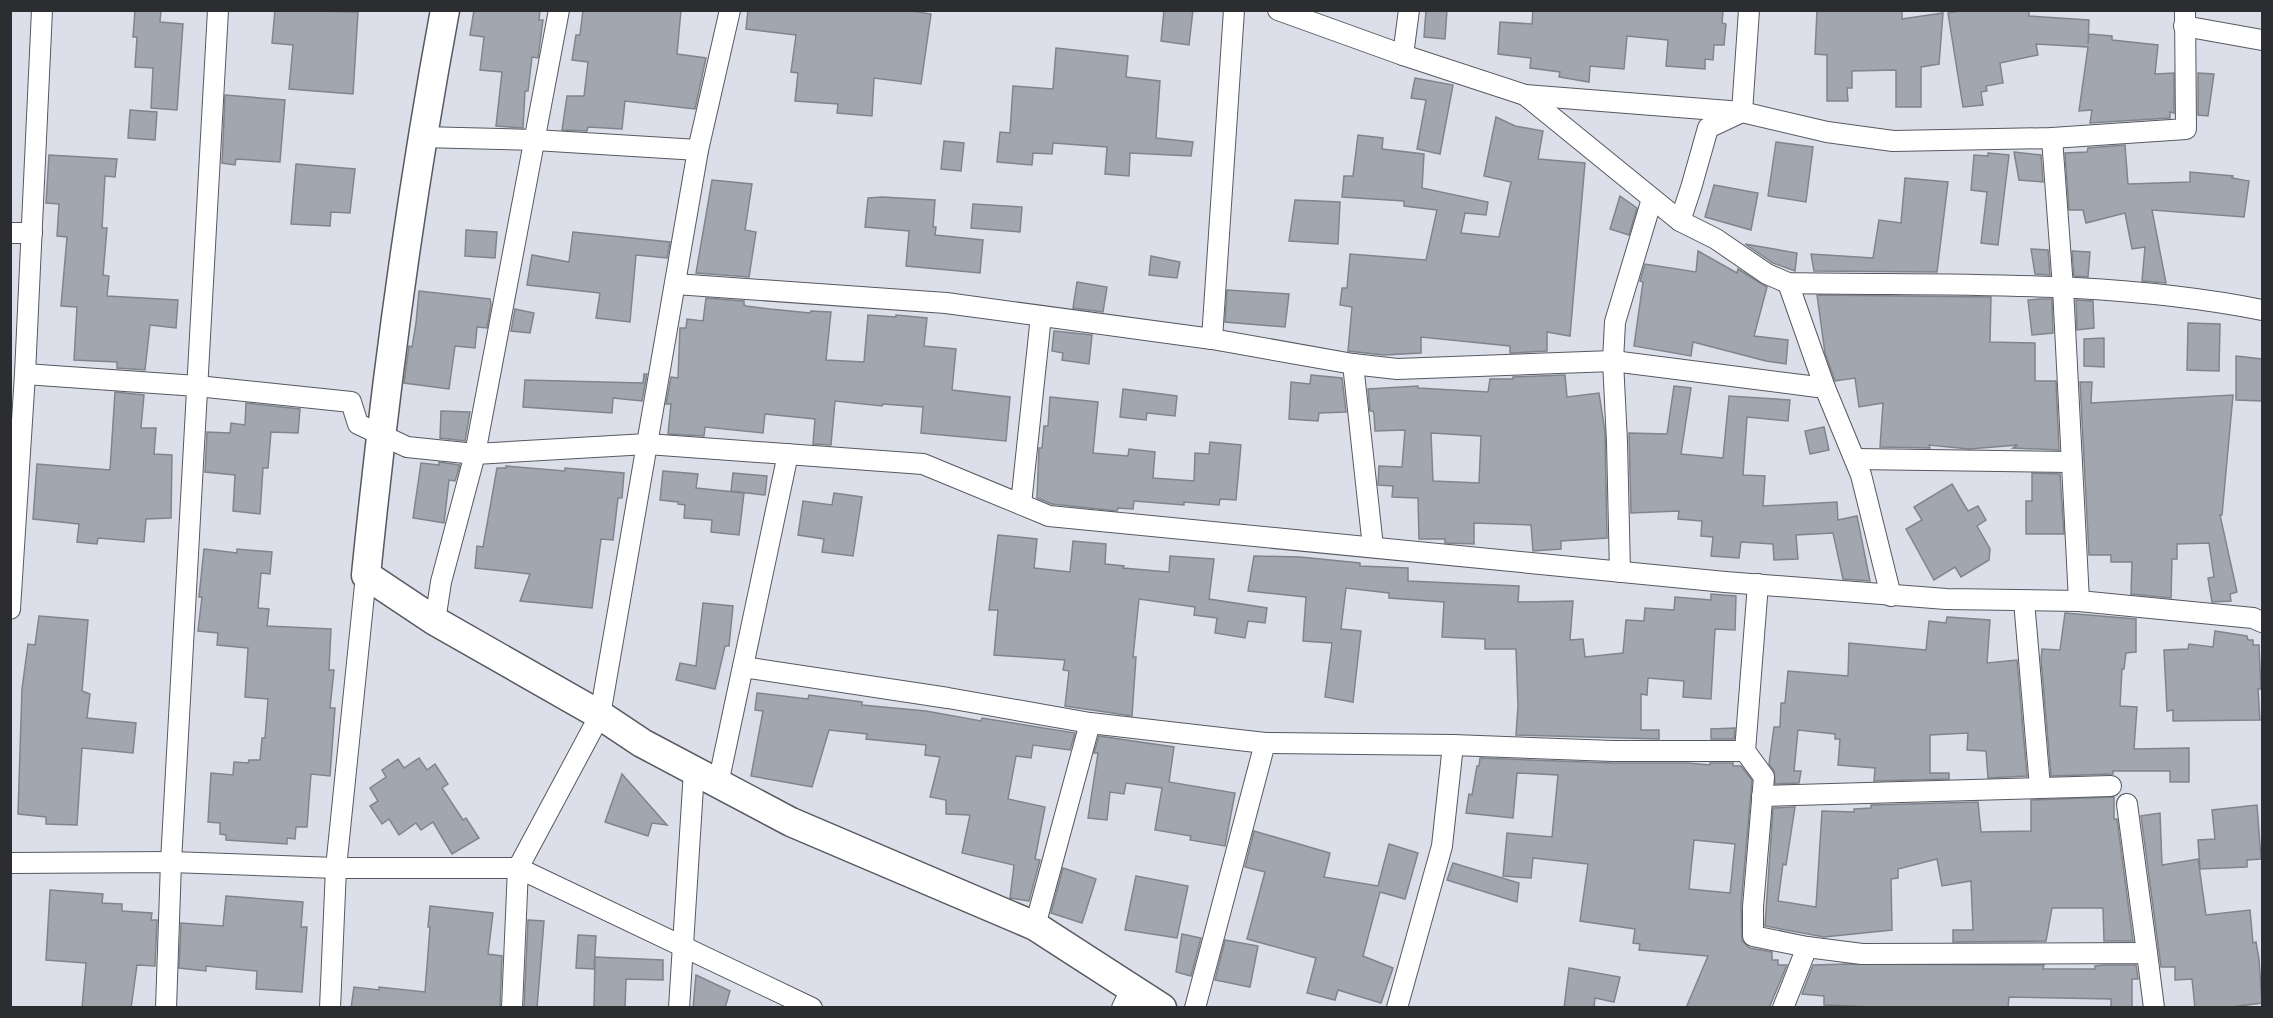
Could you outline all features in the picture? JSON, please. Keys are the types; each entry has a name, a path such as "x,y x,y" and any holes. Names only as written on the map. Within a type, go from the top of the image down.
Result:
{"street":[{"path":"10,609 25,374 42,10"},
{"path":"166,1008 171,862 218,10"},
{"path":"330,1008 336,868 380,434 421,137 445,10"},
{"path":"435,621 441,582 475,454 559,10"},
{"path":"512,1008 518,868 600,715 698,150 730,10"},
{"path":"1212,339 1234,10"},
{"path":"1278,10 1403,55 1525,95 1742,112 1827,132 1893,141 2052,138 2186,129 2184,18 2262,40"},
{"path":"1403,55 1409,10"},
{"path":"1742,112 1749,10"},
{"path":"1525,95 1680,221 1716,239 1767,274 1788,283 2063,288 2155,294 2262,308"},
{"path":"1680,221 1708,128 1742,112"},
{"path":"421,137 535,140 698,150"},
{"path":"2052,138 2063,288 2079,601"},
{"path":"1620,572 1613,361 1615,322 1652,199"},
{"path":"10,233 32,233"},
{"path":"1788,283 1825,388 1861,475 1891,596"},
{"path":"675,284 945,303 1212,339 1353,364 1397,369 1613,361 1825,388"},
{"path":"1021,504 1041,316"},
{"path":"1353,364 1373,547"},
{"path":"25,374 197,386 351,402 358,424 407,447 475,454 647,444 923,464 1049,516 1758,585 1891,596 2079,601 2253,618 2262,622"},
{"path":"718,784 788,454"},
{"path":"1855,459 2072,462"},
{"path":"366,575 435,621 600,715 642,743 791,822 1035,926 1127,999 1161,1008"},
{"path":"1758,585 1745,751 1764,777 1753,907 1753,936 1807,947 1862,954 2147,953"},
{"path":"2024,601 2040,788"},
{"path":"743,667 948,698 1090,723 1264,743 1453,745 1613,752 1745,751"},
{"path":"1035,926 1090,723"},
{"path":"1195,1008 1264,743"},
{"path":"1397,1008 1442,846 1453,745"},
{"path":"679,1008 694,771"},
{"path":"1762,796 2111,786"},
{"path":"2127,804 2154,1008"},
{"path":"10,863 171,862 336,868 518,868 812,1008"},
{"path":"1783,1008 1807,947"}],"building":[{"path":"135,10 161,10 160,22 183,24 177,110 151,108 153,68 135,67 137,37 133,37"},
{"path":"275,10 358,12 353,94 289,89 293,45 272,43"},
{"path":"474,10 540,10 539,20 543,20 538,58 532,57 528,91 525,91 523,128 496,126 502,72 480,70 484,37 470,35"},
{"path":"583,10 681,10 677,54 706,58 695,109 625,101 622,129 588,127 587,131 562,130 567,96 584,96 588,62 572,60 576,35 580,35"},
{"path":"748,10 906,10 931,14 921,84 874,78 872,116 837,113 838,104 795,101 798,73 791,72 796,35 746,29"},
{"path":"1164,10 1193,10 1189,45 1161,41"},
{"path":"1426,10 1447,10 1445,39 1424,37"},
{"path":"1533,10 1723,10 1722,23 1726,24 1724,45 1714,45 1713,60 1705,59 1705,69 1666,66 1668,40 1627,36 1624,69 1590,66 1589,82 1559,77 1560,72 1530,68 1531,58 1498,54 1500,22 1532,24"},
{"path":"1817,10 1902,10 1902,19 1943,13 1939,64 1921,67 1921,107 1896,107 1896,70 1852,71 1852,88 1847,88 1848,101 1827,101 1827,55 1815,54"},
{"path":"1965,10 2029,10 2029,16 2089,20 2088,44 2089,34 2112,36 2112,40 2158,45 2155,74 2174,73 2174,113 2170,112 2170,118 2090,123 2092,110 2079,111 2088,47 2036,44 2038,55 2000,63 2003,83 1986,86 1987,91 1981,92 1983,105 1963,107 1948,13"},
{"path":"1056,48 1128,56 1126,77 1160,81 1156,138 1193,142 1191,156 1130,153 1129,176 1105,174 1107,147 1053,143 1052,154 1033,153 1032,165 997,162 1000,132 1010,133 1013,86 1053,89"},
{"path":"2198,73 2214,74 2208,116 2198,115"},
{"path":"1415,78 1453,85 1440,154 1417,149 1426,100 1411,98"},
{"path":"225,95 285,100 280,162 236,159 235,165 222,163"},
{"path":"130,110 157,112 155,140 128,138"},
{"path":"1496,117 1515,126 1543,131 1538,159 1585,163 1570,336 1547,332 1547,351 1510,353 1510,346 1421,337 1421,353 1384,355 1348,351 1352,307 1340,305 1342,288 1347,288 1350,254 1426,260 1437,210 1404,206 1404,201 1342,197 1344,176 1353,176 1358,135 1383,138 1382,149 1424,154 1422,188 1488,202 1486,215 1465,213 1461,233 1499,237 1511,182 1484,176"},
{"path":"944,141 964,143 961,171 941,169"},
{"path":"1776,142 1813,147 1806,202 1768,196"},
{"path":"2125,145 2128,184 2190,182 2190,172 2233,176 2232,178 2249,181 2244,217 2152,210 2166,283 2142,281 2145,247 2132,249 2125,213 2086,223 2083,210 2069,210 2065,153 2087,152 2088,148"},
{"path":"2014,152 2041,155 2043,182 2019,180"},
{"path":"1988,153 2009,155 1998,245 1981,243 1987,192 1971,190 1974,155 1988,156"},
{"path":"49,155 117,159 115,177 105,176 102,228 107,228 103,275 109,276 107,296 178,300 176,328 150,325 145,370 117,368 117,362 74,360 77,307 61,306 67,237 57,236 59,204 46,203"},
{"path":"296,164 355,169 350,213 331,212 330,226 291,224"},
{"path":"1905,178 1948,182 1937,272 1814,271 1811,254 1873,258 1879,220 1901,223"},
{"path":"712,180 752,184 745,230 756,232 749,277 696,273"},
{"path":"1714,185 1758,193 1751,230 1705,217"},
{"path":"1620,196 1637,208 1629,235 1610,229"},
{"path":"868,198 935,200 933,227 936,227 935,235 983,240 980,273 906,266 909,231 865,227"},
{"path":"1295,200 1340,202 1338,244 1289,241"},
{"path":"973,204 1022,207 1020,232 971,228"},
{"path":"466,230 497,232 495,258 465,256"},
{"path":"573,232 670,242 667,258 636,255 630,322 596,318 600,293 527,285 532,255 569,262"},
{"path":"1745,244 1797,253 1795,271 1773,263"},
{"path":"2031,249 2048,250 2050,275 2035,274"},
{"path":"1698,251 1737,273 1738,269 1767,287 1754,336 1788,340 1786,364 1693,342 1691,356 1634,346 1643,282 1640,281 1645,264 1696,272"},
{"path":"2072,251 2090,252 2088,277 2074,276"},
{"path":"1151,256 1180,262 1177,278 1149,275"},
{"path":"1077,282 1107,287 1103,312 1073,308"},
{"path":"1227,290 1289,294 1285,327 1225,322"},
{"path":"419,291 490,299 487,328 477,327 475,348 455,346 449,389 404,383 409,346 412,347 416,323"},
{"path":"1817,295 1991,297 1990,342 2035,343 2035,381 2056,381 2059,450 2013,448 2018,445 1969,449 1929,445 1930,448 1880,447 1883,403 1859,407 1855,378 1835,381 1825,353"},
{"path":"706,298 744,301 746,306 770,309 810,313 811,311 831,312 826,360 864,362 868,315 927,318 924,346 956,349 952,390 1010,397 1006,441 921,433 923,407 835,401 831,445 813,444 815,419 765,414 763,433 705,427 704,436 668,434 671,404 666,404 671,377 678,378 680,328 686,328 687,319 703,321"},
{"path":"2052,299 2053,333 2032,335 2028,300"},
{"path":"2076,300 2093,301 2094,328 2077,330"},
{"path":"515,309 534,313 530,333 511,331"},
{"path":"2188,323 2220,324 2219,371 2187,370"},
{"path":"1054,331 1092,335 1089,364 1062,360 1063,353 1052,351"},
{"path":"2104,338 2104,367 2084,366 2084,339"},
{"path":"2236,356 2262,359 2262,401 2236,400"},
{"path":"644,374 647,374 642,401 613,398 612,413 523,407 525,380 643,383"},
{"path":"1311,375 1342,378 1346,412 1319,413 1318,421 1289,419 1291,382 1310,384"},
{"path":"1565,375 1567,397 1599,393 1605,432 1607,538 1561,541 1561,549 1533,551 1531,525 1474,523 1474,544 1445,543 1445,539 1419,539 1418,498 1392,497 1393,486 1378,485 1379,466 1402,467 1405,430 1375,431 1374,414 1370,411 1368,389 1418,386 1418,388 1488,392 1490,379 1513,379 1513,377","holes":["1431,433 1481,436 1479,483 1433,481"]},
{"path":"2080,382 2092,382 2091,403 2233,395 2222,515 2220,515 2237,592 2230,594 2231,601 2212,602 2208,578 2214,577 2209,543 2177,544 2177,559 2172,559 2171,598 2131,594 2132,562 2111,562 2111,555 2089,555"},
{"path":"1674,386 1691,388 1681,454 1723,458 1729,396 1790,400 1788,421 1747,417 1743,475 1765,476 1763,506 1837,502 1838,520 1857,516 1870,581 1843,579 1833,533 1796,535 1798,559 1774,560 1773,544 1741,542 1739,558 1711,556 1713,537 1701,536 1702,521 1678,519 1679,511 1631,513 1629,433 1667,434"},
{"path":"1123,389 1177,396 1175,416 1147,413 1146,420 1120,417"},
{"path":"115,392 144,395 141,428 156,428 154,454 172,455 171,518 146,519 144,542 98,538 97,544 77,542 79,524 33,519 37,464 110,470"},
{"path":"1050,397 1098,402 1093,453 1128,456 1129,449 1155,452 1153,478 1194,481 1195,453 1209,454 1210,442 1241,445 1236,500 1220,499 1219,505 1134,501 1133,509 1118,508 1117,511 1052,504 1037,498 1039,448 1042,448 1044,426 1048,426"},
{"path":"246,403 300,409 298,433 271,432 268,468 263,468 260,514 233,511 235,475 205,472 207,432 230,433 231,423 245,425"},
{"path":"441,411 470,412 465,441 440,438"},
{"path":"1824,427 1829,450 1810,454 1805,431"},
{"path":"439,462 460,465 455,481 449,480 444,523 413,518 421,463 439,465"},
{"path":"506,466 624,473 622,498 618,498 613,540 601,539 592,608 520,601 530,574 475,568 477,546 483,547 497,468 506,468"},
{"path":"663,471 698,474 696,488 744,493 739,535 711,532 712,520 684,518 685,505 660,500"},
{"path":"733,473 767,476 765,495 731,491"},
{"path":"2032,473 2060,474 2064,534 2026,534 2026,501 2032,501"},
{"path":"1952,484 1968,511 1978,506 1986,520 1977,526 1990,549 1989,560 1961,577 1955,567 1934,580 1906,529 1922,520 1914,507"},
{"path":"834,493 862,497 853,556 822,552 824,539 798,535 803,501 832,505"},
{"path":"998,535 1037,539 1034,568 1070,572 1073,541 1106,544 1105,564 1124,566 1123,568 1169,572 1170,556 1214,559 1209,599 1267,608 1265,623 1248,621 1245,638 1215,633 1217,618 1194,615 1195,607 1139,599 1133,657 1136,657 1132,716 1065,706 1069,671 1063,670 1065,660 994,655 998,610 989,610"},
{"path":"204,549 237,553 237,549 272,552 270,574 261,573 258,608 269,609 267,626 331,629 329,670 334,670 330,708 335,708 330,776 311,774 307,827 296,827 295,839 287,838 287,844 226,840 226,835 220,834 220,823 208,822 211,773 233,775 234,762 248,763 249,760 260,760 262,738 265,738 268,699 245,697 248,648 217,645 218,633 198,631"},
{"path":"1254,556 1300,557 1360,563 1360,566 1408,568 1408,581 1519,586 1518,602 1573,601 1570,640 1583,639 1585,657 1623,653 1626,620 1644,621 1645,608 1674,610 1675,597 1711,600 1711,594 1736,596 1735,630 1715,629 1711,699 1683,697 1684,681 1648,678 1647,695 1641,694 1641,730 1659,730 1659,739 1516,735 1518,706 1516,649 1485,649 1485,639 1442,637 1444,602 1389,598 1389,593 1346,588 1341,629 1361,631 1353,702 1325,697 1332,643 1303,641 1306,597 1248,591"},
{"path":"703,603 733,606 729,646 725,646 715,689 676,680 680,663 696,666"},
{"path":"2065,613 2136,619 2136,652 2126,653 2124,669 2122,669 2120,706 2137,707 2134,749 2189,748 2189,782 2170,782 2170,771 2113,771 2113,774 2051,776 2041,659 2042,649 2060,650"},
{"path":"39,616 88,620 82,691 90,694 87,718 136,723 133,753 82,748 77,825 46,824 46,817 18,814 22,689 28,644 35,645"},
{"path":"1947,617 1990,620 1987,663 2017,660 2027,776 1988,778 1986,751 1967,750 1968,733 1930,735 1930,773 1949,773 1949,779 1874,781 1875,768 1838,765 1840,739 1835,739 1835,734 1798,730 1794,771 1801,771 1799,783 1775,784 1774,771 1769,764 1774,727 1780,727 1781,703 1785,703 1788,671 1848,676 1849,643 1926,650 1929,621 1946,623"},
{"path":"2215,631 2247,636 2248,640 2253,640 2253,645 2259,645 2260,720 2173,721 2173,710 2167,711 2164,650 2188,649 2189,644 2213,647"},
{"path":"757,693 808,699 809,695 862,702 862,705 926,711 981,721 982,718 1075,733 1070,750 1033,745 1031,758 1016,756 1008,799 1045,807 1035,859 1040,860 1029,901 1010,898 1014,865 962,853 970,815 946,814 946,800 930,797 940,757 925,755 926,745 866,739 867,734 829,730 812,787 751,776 763,711 755,710"},
{"path":"1735,728 1734,739 1711,739 1711,729"},
{"path":"1099,736 1174,747 1169,782 1235,793 1225,846 1190,840 1191,836 1155,830 1162,788 1126,783 1124,794 1110,792 1107,820 1088,818 1098,753 1094,753"},
{"path":"419,758 427,770 435,764 448,784 442,788 463,820 466,818 479,838 452,854 433,822 421,830 416,823 399,835 389,819 382,824 370,806 378,801 370,788 386,777 382,770 398,759 404,768"},
{"path":"1480,758 1710,765 1710,763 1733,763 1733,766 1741,766 1752,780 1741,906 1742,941 1750,948 1772,952 1772,960 1778,960 1778,965 1787,965 1769,1008 1686,1008 1708,956 1639,950 1640,944 1633,943 1635,929 1580,921 1588,864 1533,858 1531,878 1503,876 1507,833 1552,837 1558,775 1517,773 1513,818 1466,813 1469,794 1472,795 1477,766 1479,766","holes":["1694,840 1735,844 1730,893 1689,889"]},
{"path":"622,774 667,825 652,823 648,836 605,822"},
{"path":"2114,797 2114,819 2117,819 2133,941 2104,941 2103,908 2052,908 2046,941 1953,942 1953,930 1973,930 1971,881 1942,886 1937,859 1898,869 1898,878 1891,879 1892,930 1824,937 1765,926 1773,808 1795,807 1778,901 1816,907 1822,811 1854,812 1854,809 1871,808 1871,805 1978,802 1981,832 2031,831 2031,800"},
{"path":"2257,805 2261,859 2247,860 2247,867 2200,869 2198,840 2215,839 2212,810"},
{"path":"2160,813 2162,865 2198,859 2206,915 2250,910 2253,943 2256,942 2259,959 2262,1003 2224,1008 2195,1008 2192,979 2175,980 2175,967 2161,967 2141,816"},
{"path":"1254,831 1330,853 1324,877 1378,886 1389,844 1418,853 1405,899 1380,892 1363,956 1393,968 1381,1003 1338,990 1335,1000 1307,993 1316,958 1247,939 1265,872 1245,867"},
{"path":"1453,863 1519,883 1517,902 1447,880"},
{"path":"1063,868 1096,879 1082,923 1051,913"},
{"path":"1136,876 1188,886 1177,938 1125,930"},
{"path":"50,890 103,894 102,903 122,904 122,911 152,913 151,920 157,920 155,966 137,965 131,1008 82,1008 86,963 46,960"},
{"path":"226,896 303,902 301,927 307,927 302,992 256,989 257,971 206,966 206,971 179,968 181,923 223,926"},
{"path":"430,906 493,913 488,954 502,956 500,1008 351,1008 354,987 425,992"},
{"path":"528,920 544,921 537,1008 524,1008"},
{"path":"1182,934 1201,938 1191,976 1176,972"},
{"path":"578,935 596,936 594,969 576,968"},
{"path":"1225,940 1258,946 1250,987 1215,980"},
{"path":"595,957 663,960 663,980 626,979 625,1008 594,1008"},
{"path":"1813,965 2044,965 2043,969 2095,969 2095,966 2104,965 2136,965 2138,979 2132,979 2132,1008 2111,1008 2111,999 2009,997 2008,1008 1824,1005 1824,996 1802,994"},
{"path":"1569,968 1620,977 1614,1002 1595,998 1594,1008 1564,1008"},
{"path":"696,975 730,991 725,1008 693,1008"}]}
